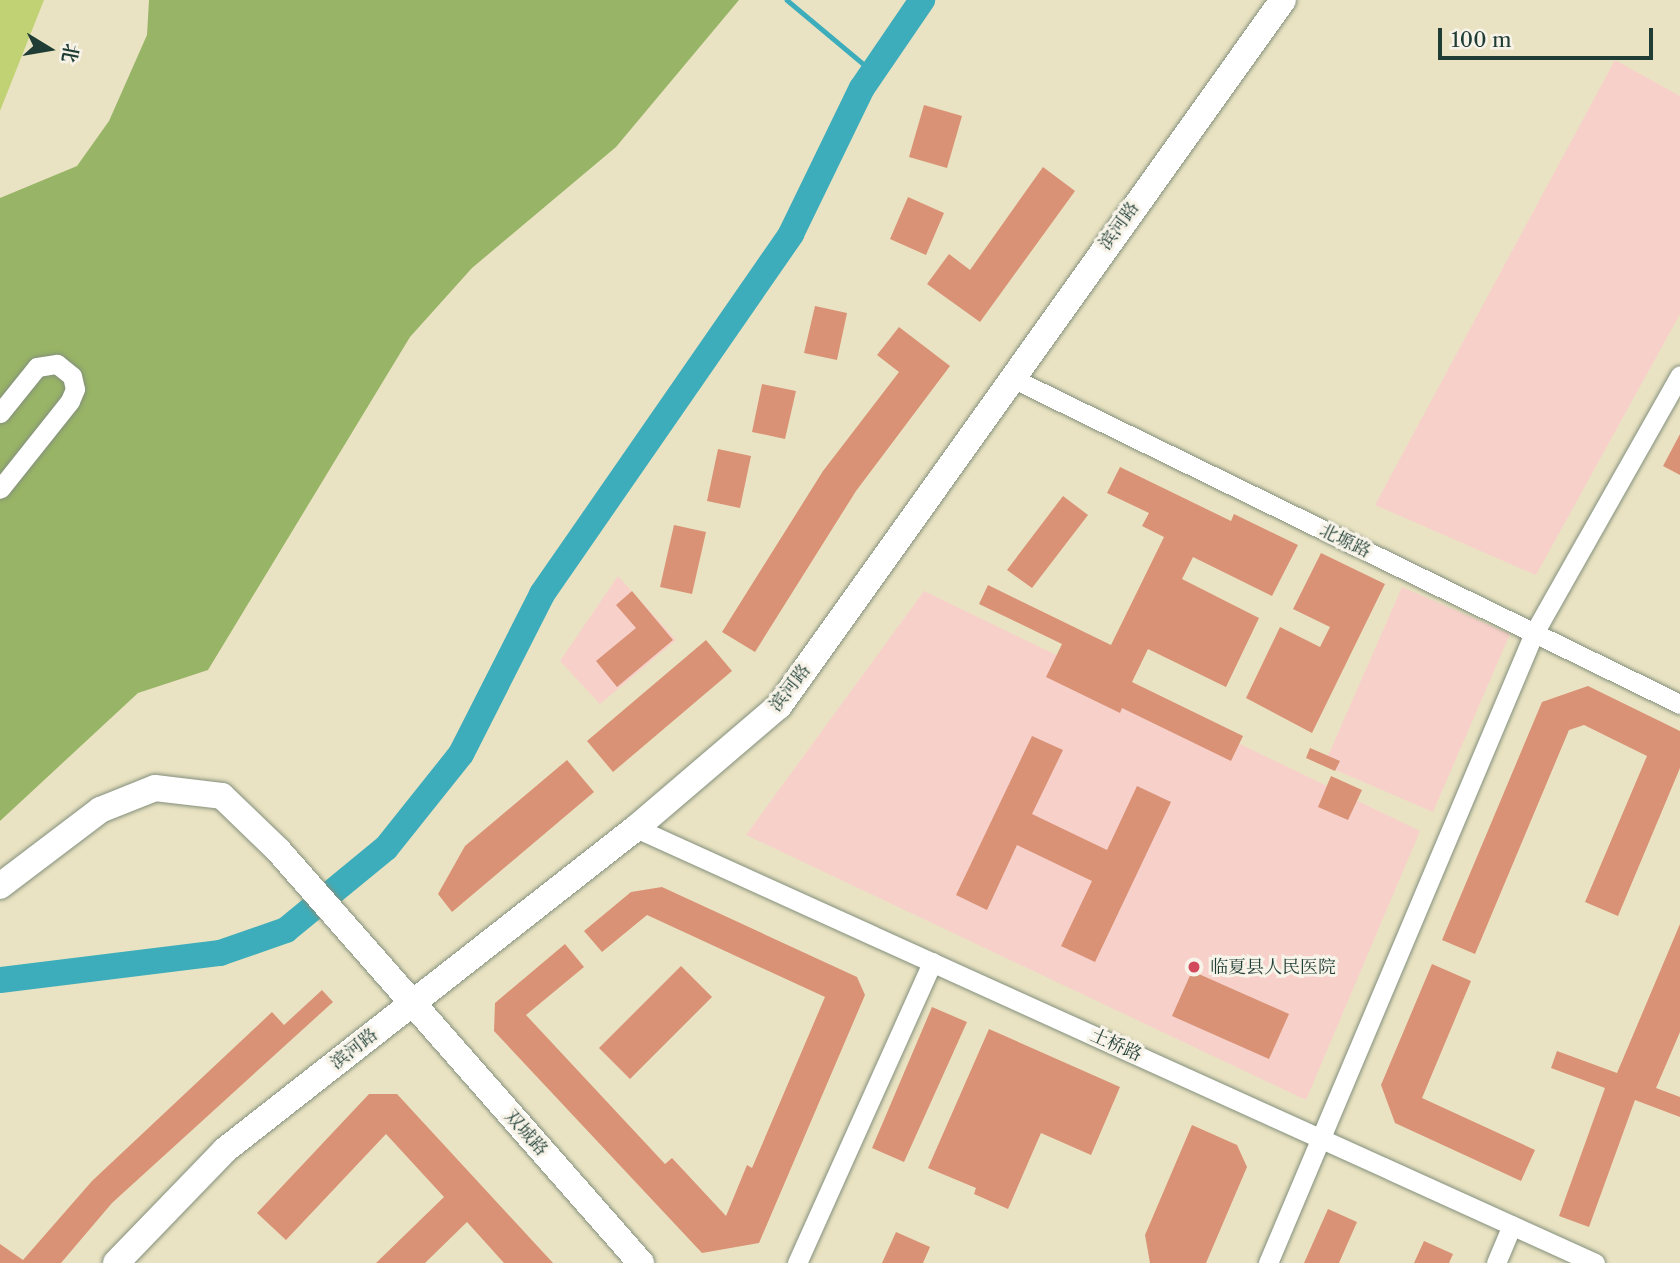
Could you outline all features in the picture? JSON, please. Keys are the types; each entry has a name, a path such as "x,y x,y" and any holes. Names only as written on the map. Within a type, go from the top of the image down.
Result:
{"main road":[{"name":"滨河路","path":"116,1263 225,1150 636,828 779,706 1010,377 1283,0"},
{"name":"双城路","path":"0,886 100,810 155,788 222,796 294,868 641,1263"}],"street":[{"path":"0,413 37,367 57,364 72,376 75,389 70,401 0,489"},
{"path":"1268,1263 1534,633 1680,375"},
{"name":"北塬路","path":"1010,377 1680,705"},
{"name":"土桥路","path":"636,828 1595,1263"},
{"path":"797,1263 932,962"},
{"path":"1496,1263 1512,1225"}],"shaded area":[{"path":"1615,60 1680,96 1680,314 1536,575 1375,505"},
{"path":"618,576 676,640 600,704 560,661"},
{"path":"1402,587 1510,634 1433,812 1324,765"},
{"name":"临夏县人民医院","path":"924,591 1420,831 1306,1100 746,835"}],"green space":[{"path":"0,0 44,0 0,111"},
{"path":"149,0 739,0 616,147 472,268 410,337 208,670 138,693 0,821 0,198 77,166 109,121 147,35"}],"building":[{"path":"924,105 962,116 947,168 909,157"},
{"path":"1043,167 1075,191 980,322 927,284 949,254 970,270"},
{"path":"908,197 944,213 926,255 890,239"},
{"path":"815,306 847,313 837,360 804,353"},
{"path":"899,327 950,366 856,491 755,652 722,632 823,471 899,372 877,355"},
{"path":"762,384 796,391 785,439 752,432"},
{"path":"1680,434 1680,475 1663,466"},
{"path":"718,449 751,456 740,508 707,501"},
{"path":"1120,467 1231,521 1234,514 1298,545 1272,596 1193,557 1182,579 1259,618 1226,687 1148,649 1132,682 1243,736 1231,761 1122,708 1120,713 1046,677 1062,644 979,604 988,585 1111,645 1164,537 1142,526 1149,513 1107,493"},
{"path":"1063,496 1088,515 1032,588 1007,570"},
{"path":"674,525 706,532 692,594 660,587"},
{"path":"1321,553 1385,584 1312,733 1246,698 1280,627 1320,647 1330,627 1293,609"},
{"path":"632,591 673,640 617,687 596,661 636,628 616,605"},
{"path":"706,640 732,671 613,772 587,741"},
{"path":"1588,686 1680,731 1680,768 1618,916 1585,902 1647,756 1584,725 1569,730 1475,954 1442,940 1542,702"},
{"path":"1032,736 1063,750 1032,814 1107,850 1137,786 1171,802 1095,962 1061,946 1092,881 1017,845 987,910 956,895"},
{"path":"1310,748 1340,761 1335,771 1306,758"},
{"path":"567,760 594,792 452,912 438,894 465,846"},
{"path":"1331,776 1362,790 1348,820 1318,807"},
{"path":"662,887 857,977 865,995 759,1243 702,1253 494,1031 495,1003 565,944 584,967 526,1015 665,1164 672,1158 726,1216 747,1165 752,1168 825,997 647,915 602,952 584,931 631,892"},
{"path":"1680,924 1680,1032 1656,1088 1680,1097 1680,1117 1635,1100 1589,1227 1559,1216 1605,1088 1551,1068 1557,1051 1617,1073"},
{"path":"1432,964 1471,981 1422,1098 1535,1150 1521,1181 1395,1123 1381,1085"},
{"path":"681,966 712,997 630,1079 599,1048"},
{"path":"1192,971 1289,1014 1269,1059 1172,1016"},
{"path":"322,990 333,1002 112,1203 61,1263 0,1263 0,1244 23,1260 92,1181 272,1012 284,1025"},
{"path":"932,1007 967,1022 904,1162 872,1148"},
{"path":"989,1029 1120,1087 1091,1155 1041,1133 1008,1209 974,1194 976,1188 928,1168"},
{"path":"369,1094 397,1094 553,1263 504,1263 467,1222 425,1263 376,1263 444,1197 386,1134 286,1240 257,1213"},
{"path":"1192,1125 1237,1145 1247,1167 1206,1263 1150,1263 1145,1235"},
{"path":"1328,1209 1357,1222 1339,1263 1304,1263"},
{"path":"896,1232 930,1247 923,1263 882,1263"},
{"path":"1424,1241 1453,1254 1449,1263 1414,1263"}],"waterway":[{"path":"787,0 873,72"},
{"path":"0,980 220,953 286,930 386,848 461,754 542,594 791,234 862,88 922,0"}],"place":[{"name":"临夏县人民医院","path":"1194,967"}]}
